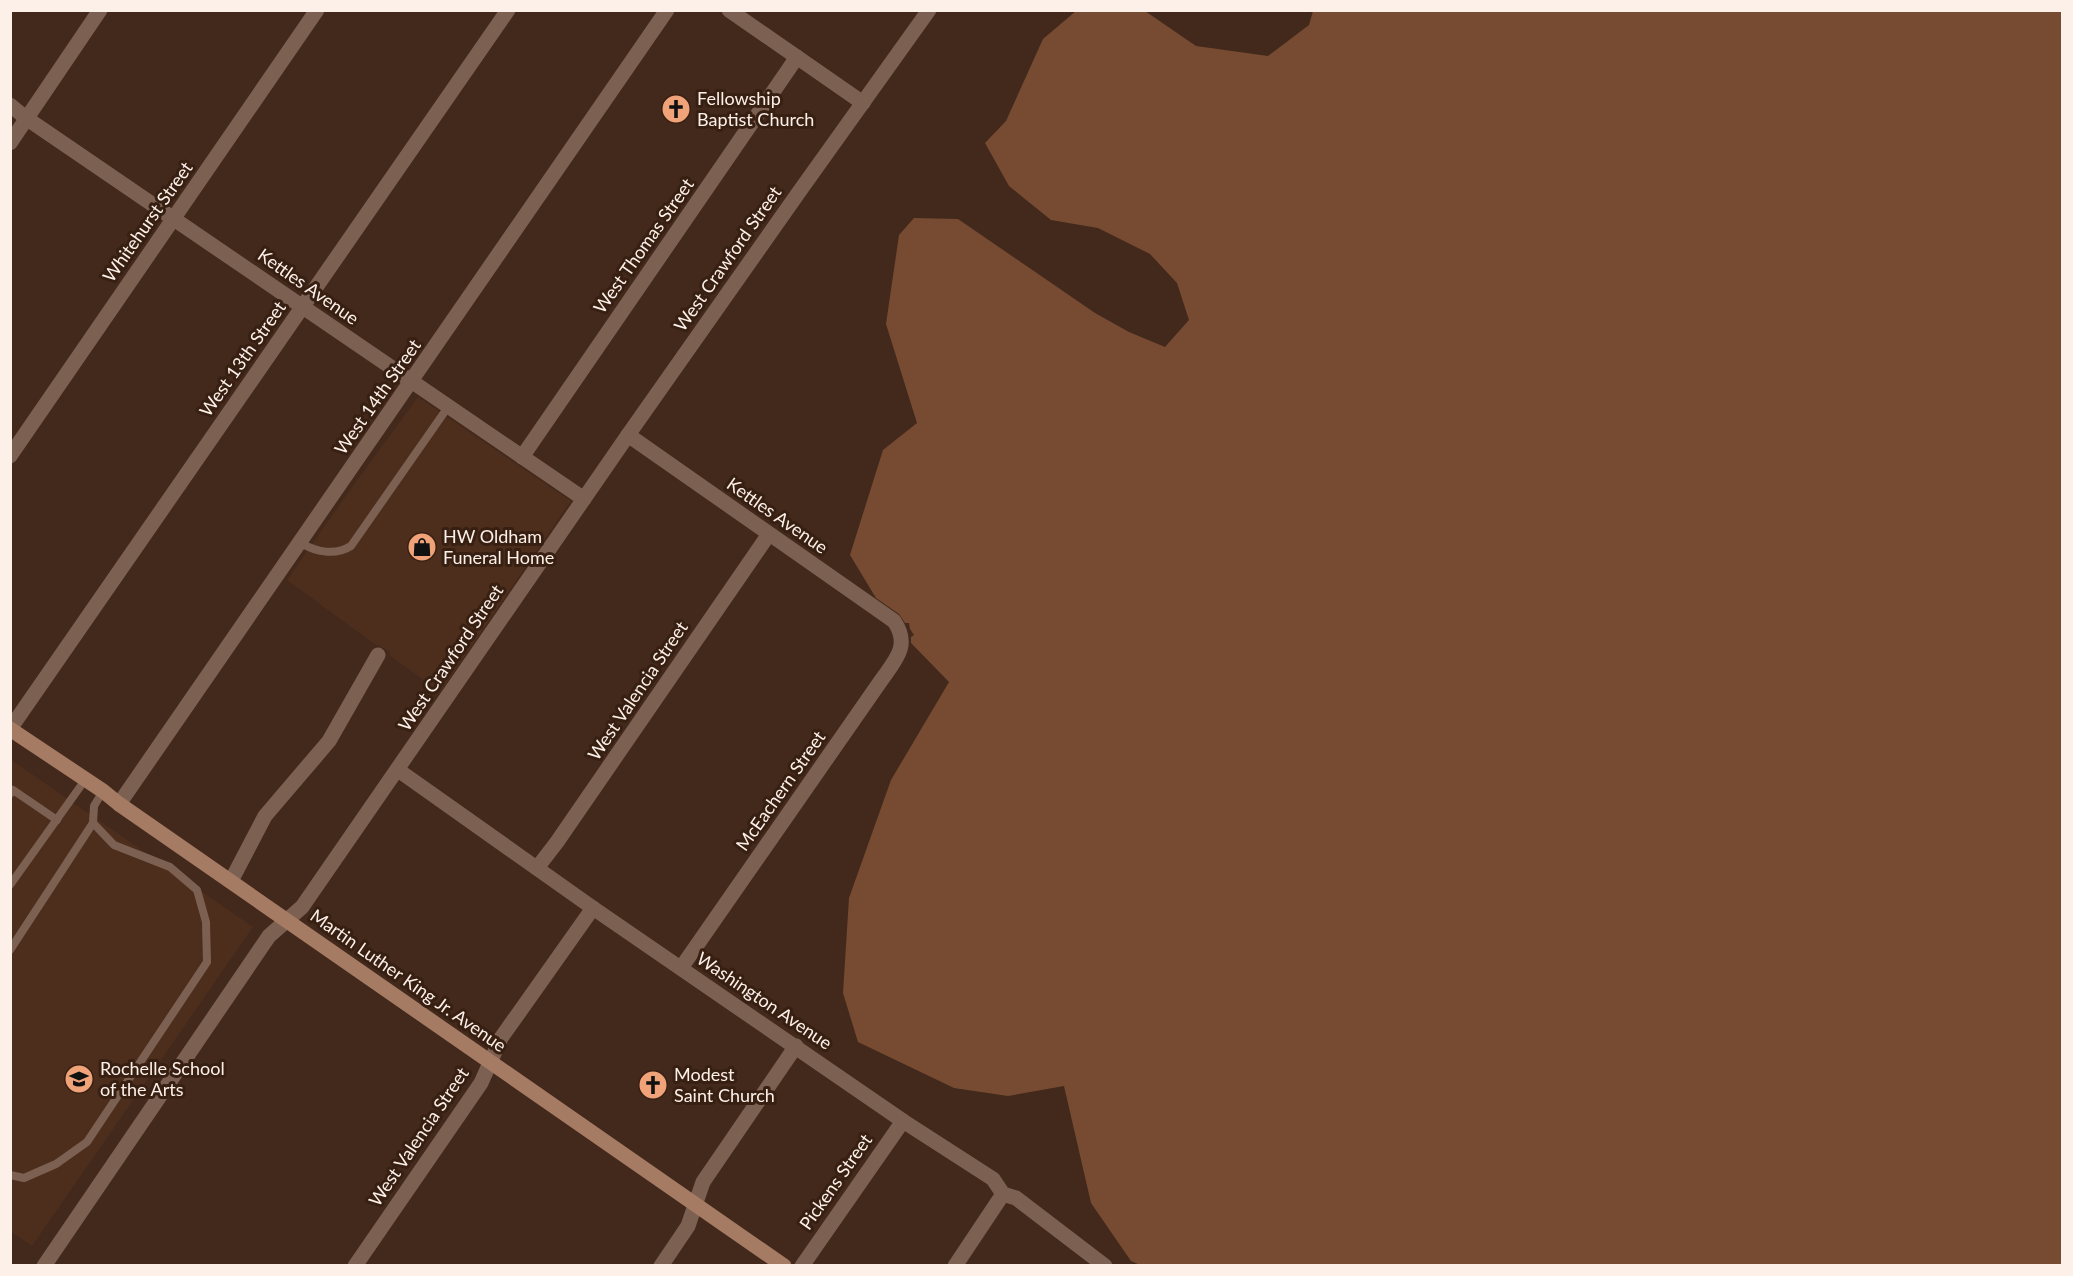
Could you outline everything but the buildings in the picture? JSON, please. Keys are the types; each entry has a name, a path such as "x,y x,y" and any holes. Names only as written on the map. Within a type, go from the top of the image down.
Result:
{"street":[{"path":"10,143 100,10"},
{"name":"Whitehurst Street","path":"10,456 317,10"},
{"name":"West 13th Street","path":"10,729 507,10"},
{"name":"West 14th Street","path":"119,804 667,10"},
{"path":"729,10 863,103"},
{"name":"West Crawford Street","path":"44,1266 269,936 302,907 628,435 929,10"},
{"name":"West Thomas Street","path":"522,457 797,57"},
{"name":"Kettles Avenue","path":"10,105 584,499"},
{"name":"Kettles Avenue","path":"628,435 894,621 901,632"},
{"name":"West Valencia Street","path":"537,868 769,534"},
{"name":"McEachern Street","path":"681,968 900,653 901,632"},
{"path":"231,881 266,816 329,741 378,655"},
{"name":"Martin Luther King Jr. Avenue","path":"10,729 103,791 784,1266"},
{"name":"Washington Avenue","path":"398,771 903,1121 993,1179 1003,1194 1016,1198 1105,1266"},
{"name":"West Valencia Street","path":"355,1266 481,1083 501,1038 593,908"},
{"path":"661,1266 688,1226 703,1182 796,1046"},
{"name":"Pickens Street","path":"802,1266 903,1121"},
{"path":"955,1266 1003,1194"}],"lane":[{"path":"301,543 309,548 325,552 344,550 351,546 448,407"},
{"path":"10,885 85,780"},
{"path":"10,794 13,790 57,820"},
{"path":"10,950 93,823 94,806 103,791"},
{"path":"10,1175 24,1178 56,1164 87,1142 207,962 206,922 197,890 170,867 114,845 93,823"}],"shaded area":[{"path":"1076,11 1145,11 1196,46 1268,56 1309,25 1313,11 2062,11 2062,1265 1140,1265 1131,1261 1091,1203 1064,1086 1008,1096 954,1088 858,1042 843,993 849,898 891,780 949,682 911,643 911,637 914,635 909,623 905,623 899,614 876,598 850,555 883,450 917,423 886,324 899,235 914,218 958,219 1095,313 1129,332 1165,347 1189,320 1177,283 1150,254 1098,228 1051,220 1009,186 985,143 1006,121 1043,39"},
{"path":"418,397 571,501 440,692 389,655 390,652 373,643 287,580"},
{"name":"Rochelle School of the Arts","path":"10,759 253,927 32,1246 10,1231"}],"place":[{"name":"Fellowship Baptist Church","path":"676,109"},
{"name":"HW Oldham Funeral Home","path":"422,547"},
{"name":"Rochelle School of the Arts","path":"79,1079"},
{"name":"Modest Saint Church","path":"653,1085"}]}
